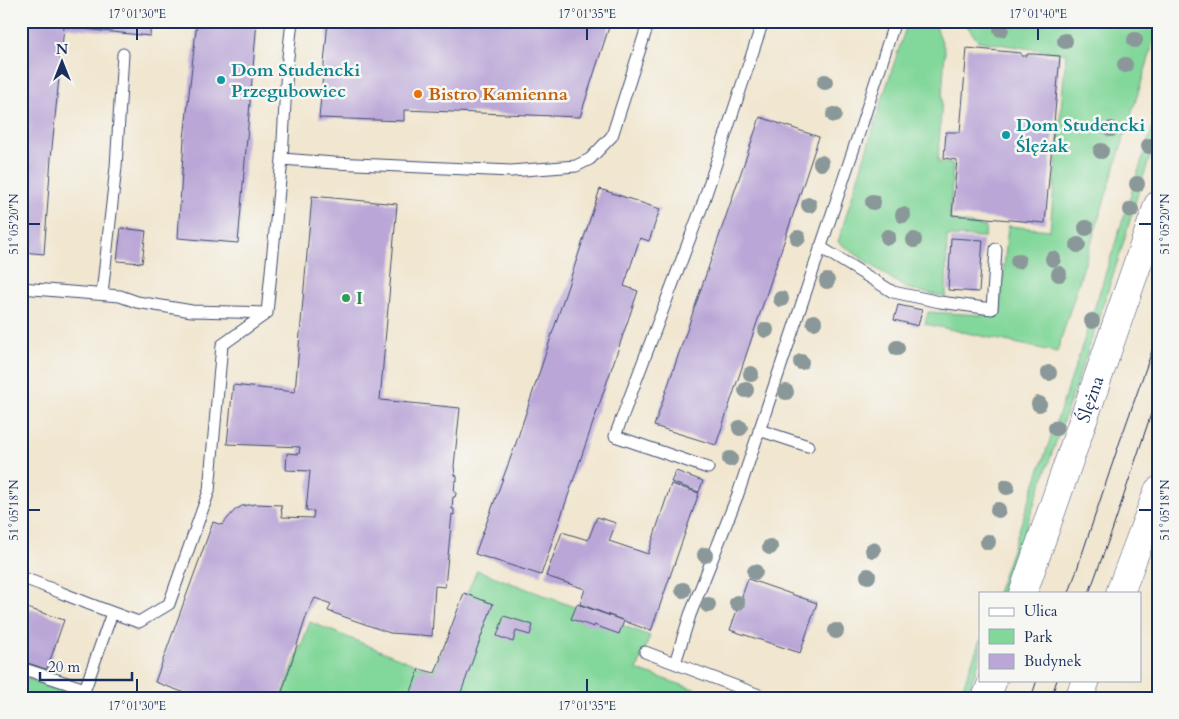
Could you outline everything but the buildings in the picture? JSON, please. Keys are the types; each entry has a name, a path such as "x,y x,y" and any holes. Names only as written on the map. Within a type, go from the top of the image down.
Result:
{"main road":[{"name":"Ślężna","path":"1023,592 1158,205"},
{"path":"1120,592 1158,491"},
{"path":"986,698 991,682"},
{"path":"1079,698 1085,682"}],"lane":[{"path":"21,577 139,622 169,604 209,491 222,345 267,313 282,159 292,21"},
{"path":"282,159 511,171 576,166 590,159 612,136 648,21"},
{"path":"708,468 615,436 701,209 763,21"},
{"path":"675,663 690,615 738,494 896,21"},
{"path":"102,294 116,167 122,54"},
{"path":"820,247 893,292 940,302 992,309 996,249"},
{"path":"21,288 120,296 137,302 192,311 267,313"},
{"path":"759,430 808,446"},
{"path":"21,668 85,689 112,613"},
{"path":"645,652 767,698"}],"green space":[{"path":"908,21 934,21 945,50 938,162 953,164 950,220 986,227 985,237 947,236 946,297 905,288 838,242"},
{"path":"967,21 1158,21 1149,58 1057,352 925,324 928,312 999,316 1008,226 1050,230 1066,54 978,41 967,26"},
{"path":"1158,110 1158,136 1141,183 1120,254 1003,592 997,592 1078,359"},
{"path":"477,570 650,636 637,670 721,698 281,698 310,622 433,672"},
{"path":"979,643 979,662 966,698 959,698"},
{"path":"21,676 86,698 21,698"}],"tram line":[{"path":"1069,592 1158,334"},
{"path":"1089,592 1112,531 1158,393"},
{"path":"1031,698 1036,682"},
{"path":"1051,698 1056,682"}],"place":[{"name":"Dom Studencki Przegubowiec","path":"221,80"},
{"name":"Bistro Kamienna","path":"418,94"},
{"name":"Dom Studencki Ślężak","path":"1006,135"},
{"name":"I","path":"346,298"}]}
